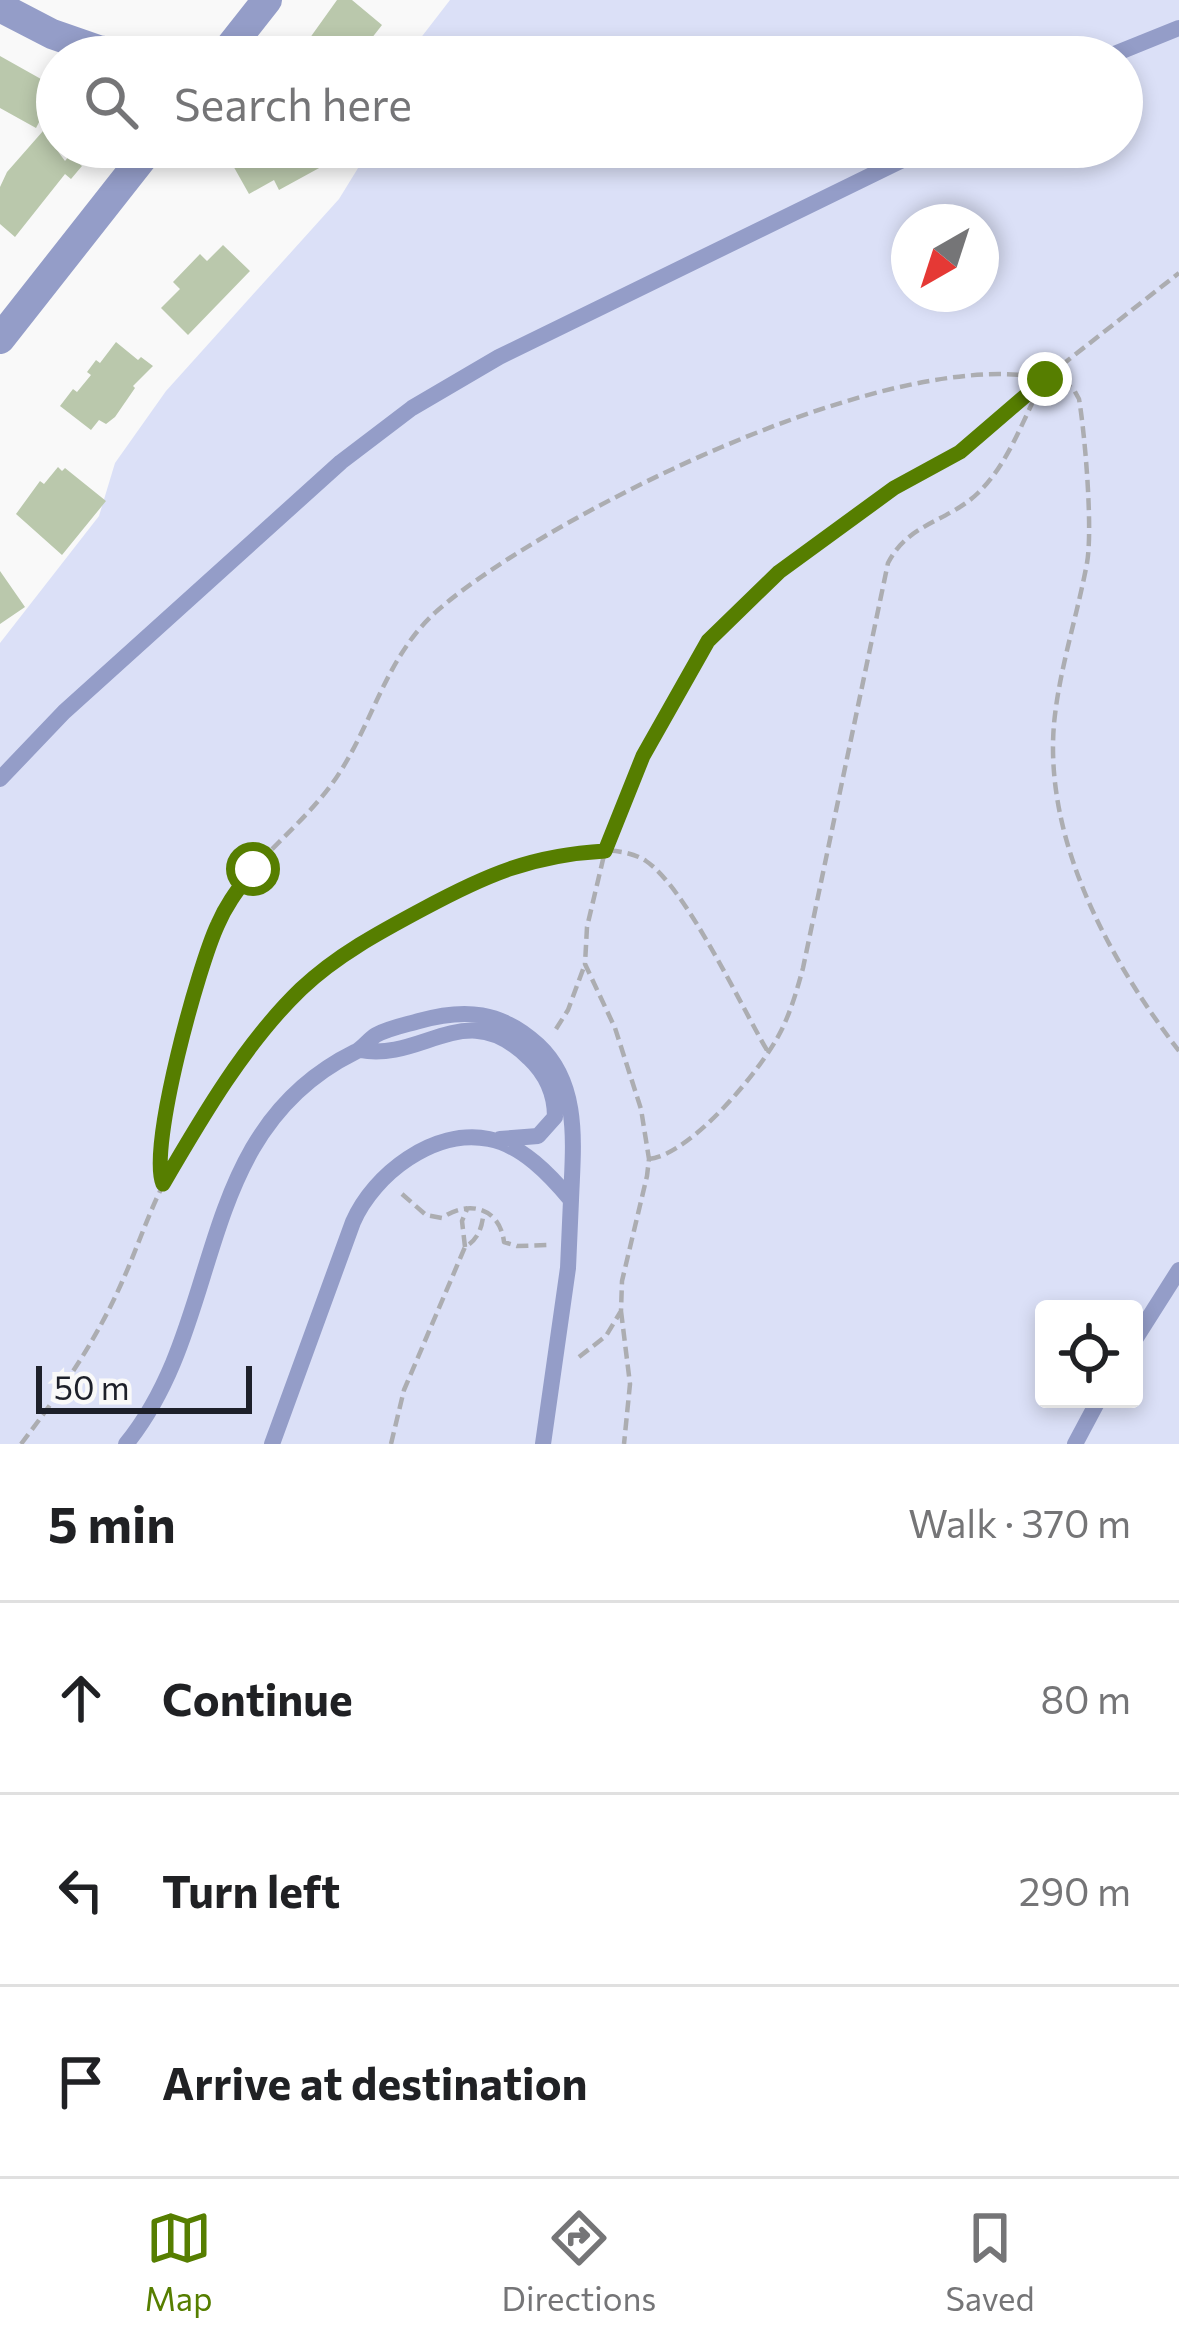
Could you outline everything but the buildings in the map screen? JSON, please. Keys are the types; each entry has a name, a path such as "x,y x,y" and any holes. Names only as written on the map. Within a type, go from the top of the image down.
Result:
{"street":[{"path":"239,36 268,0"},
{"path":"0,7 58,36"},
{"path":"0,339 135,168"}],"lane":[{"path":"1143,42 1179,28"},
{"path":"0,779 64,712 340,462 412,408 499,357 886,168"},
{"path":"126,1444 170,1375 219,1219 250,1146 303,1086 361,1050 372,1037 468,1012 496,1017 522,1033 556,1065 566,1087 573,1141 568,1268 543,1444"},
{"path":"272,1444 353,1222 367,1198 393,1170 423,1151 457,1140 538,1136 554,1117 548,1082 532,1060 498,1035 467,1029 376,1053 361,1050"},
{"path":"492,1139 529,1158 571,1200"},
{"path":"1143,1327 1179,1270"},
{"path":"1075,1444 1094,1408"}],"path":[{"path":"551,1035 568,1010 585,964 586,928 605,851 643,756 708,641 779,572 894,488 960,452 1179,273"},
{"path":"163,1184 159,1170 162,1127 216,926 253,869 337,778 392,665 427,620 586,511 640,482 759,431 940,381 994,373 1045,379 1073,388 1079,399 1089,543 1054,727 1053,772 1060,817 1111,946 1133,987 1179,1051"},
{"path":"649,1159 675,1150 695,1134 781,1033 803,968 888,563 908,535 958,509 987,484 1009,452 1045,379"},
{"path":"20,1444 56,1399 102,1324 163,1184 260,1037 302,988 333,963 368,939 492,873 536,859 605,851 642,858 667,879 768,1052"},
{"path":"585,964 627,1061 646,1127 649,1159 622,1281 630,1384 624,1444"},
{"path":"409,1201 425,1215 442,1218 461,1207 484,1210 502,1228 504,1242 545,1246"},
{"path":"391,1444 404,1390 465,1247 462,1221 468,1207"},
{"path":"465,1247 482,1228 484,1210"},
{"path":"552,1389 574,1360 606,1336 621,1311"}],"shaded area":[{"path":"450,0 1179,0 1179,1444 0,1444 0,643 99,516 115,463 166,391 339,199 358,168 1143,168 1143,36 422,36"}],"route":[{"path":"253,869 230,899 208,948 162,1127 159,1170 163,1184 260,1037 302,988 333,963 368,939 492,873 536,859 605,851 643,756 708,641 779,572 894,488 960,452 1045,379"}]}
